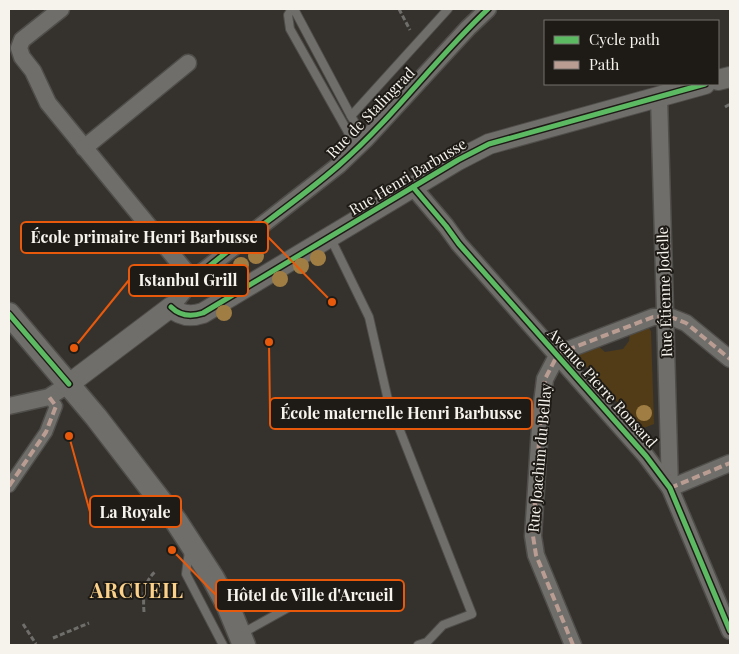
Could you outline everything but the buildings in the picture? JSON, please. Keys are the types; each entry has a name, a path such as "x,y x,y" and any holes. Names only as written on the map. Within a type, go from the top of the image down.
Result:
{"main road":[{"path":"9,314 122,450 190,541 213,578 236,642"}],"street":[{"path":"61,9 25,37 20,44 20,52 33,71 48,103 193,280"},
{"name":"Rue de Stalingrad","path":"69,384 171,308 193,280 339,165 488,9"},
{"path":"84,148 188,63"},
{"name":"Rue Henri Barbusse","path":"171,308 175,312 187,316 203,313 458,160 489,144 701,85"},
{"name":"Rue Étienne Jodelle","path":"659,97 670,488"},
{"name":"Avenue Pierre Ronsard","path":"413,187 459,244 646,456 670,488 730,631"},
{"path":"557,356 567,350 652,317 666,317 677,318 686,323 730,359"},
{"name":"Rue Joachim du Bellay","path":"557,356 545,379 541,411 533,536 536,555 573,645"},
{"path":"9,406 49,397 69,384"},
{"path":"9,486 46,432 56,406 49,397"},
{"path":"670,488 730,463"}],"lane":[{"path":"293,9 351,116 361,144 290,29 288,15 293,9"},
{"path":"351,116 448,9"},
{"path":"330,237 369,317 388,400 472,614 443,625 427,642 418,645"},
{"path":"236,642 320,590"}],"path":[{"path":"399,9 410,30"},
{"path":"725,107 730,104"},
{"path":"144,612 144,588 152,574 156,571"},
{"path":"53,638 89,623"},
{"path":"23,624 36,644"}],"shaded area":[{"path":"648,327 651,331 654,424 641,429 577,356 578,353 597,345 605,352 623,349 629,341 630,332"}],"marked path":[{"path":"573,645 536,555 533,536 541,411 545,379 557,356 567,350 653,317 671,317 686,323 730,359"},
{"path":"9,486 46,432 56,406 49,397"},
{"path":"670,488 730,463"}],"cycle path":[{"path":"193,280 229,250 303,195 359,147 450,47 488,9"},
{"path":"171,307 186,315 203,313 458,160 489,144 701,85"},
{"path":"413,187 459,244 646,456 670,488 730,631"},
{"path":"9,314 69,384"}],"place":[{"name":"École primaire Henri Barbusse","path":"332,302"},
{"name":"École maternelle Henri Barbusse","path":"269,342"},
{"name":"Istanbul Grill","path":"74,348"},
{"name":"La Royale","path":"69,436"},
{"name":"Hôtel de Ville d'Arcueil","path":"172,550"}],"district":[{"name":"ARCUEIL","path":"137,591"}]}
